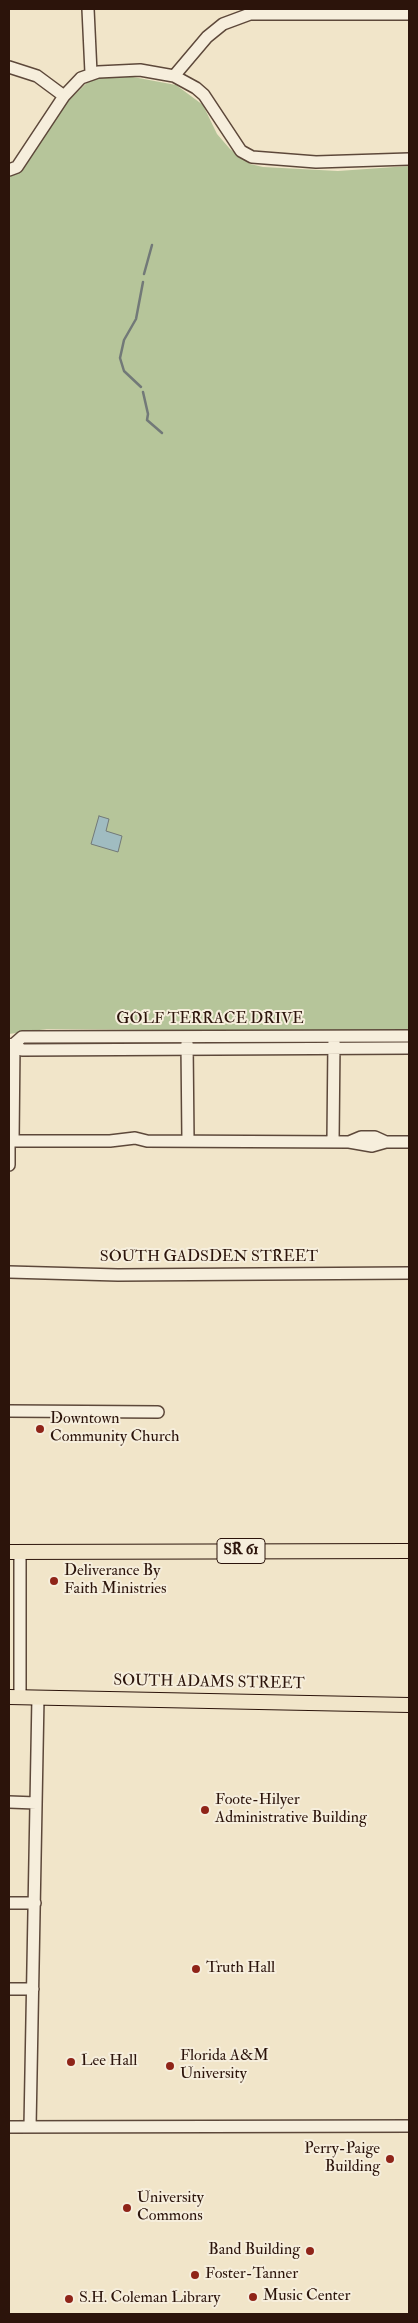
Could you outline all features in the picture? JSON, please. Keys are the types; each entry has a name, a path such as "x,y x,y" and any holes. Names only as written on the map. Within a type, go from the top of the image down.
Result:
{"main road":[{"name":"SR 61","path":"14,1552 409,1551"},
{"name":"SOUTH ADAMS STREET","path":"14,1697 409,1705"}],"street":[{"path":"88,9 91,73"},
{"path":"174,76 207,37 224,24 250,14 409,14"},
{"path":"9,67 37,76 64,96"},
{"path":"9,170 18,167 64,96 77,81 91,73 140,70 174,76 185,81 204,95 241,151 252,157 316,162 409,159"},
{"name":"GOLF TERRACE DRIVE","path":"409,1036 334,1042 187,1049 22,1050 11,1044 22,1037 187,1037 334,1042 409,1048"},
{"path":"187,1037 188,1141"},
{"path":"333,1142 334,1042"},
{"path":"9,1165 11,1044"},
{"path":"10,1141 110,1141 122,1146 135,1146 147,1141 349,1142 372,1146 386,1142 409,1142"},
{"name":"SOUTH GADSDEN STREET","path":"9,1272 118,1275 409,1273"},
{"path":"9,1411 158,1412"},
{"path":"14,1552 14,1697"},
{"path":"30,2127 38,1697"},
{"path":"9,1802 36,1802"},
{"path":"9,1903 35,1903"},
{"path":"9,1989 33,1989"},
{"path":"9,2127 409,2126"}],"green space":[{"path":"93,77 133,77 176,85 203,105 217,134 230,149 250,164 263,167 338,171 409,166 409,1032 47,1029 9,1034 9,175 18,171 69,100"}],"water":[{"path":"99,816 109,819 106,831 122,836 118,852 91,844"}],"waterway":[{"path":"144,274 152,245"},
{"path":"141,387 124,371 120,358 124,340 136,319 143,282"},
{"path":"143,392 148,414 147,420 162,433"}],"place":[{"name":"Downtown Community Church","path":"40,1429"},
{"name":"Deliverance By Faith Ministries","path":"54,1581"},
{"name":"Foote-Hilyer Administrative Building","path":"205,1810"},
{"name":"Truth Hall","path":"196,1969"},
{"name":"Lee Hall","path":"71,2062"},
{"name":"Florida A&M University","path":"170,2066"},
{"name":"Perry-Paige Building","path":"390,2159"},
{"name":"University Commons","path":"127,2208"},
{"name":"Band Building","path":"310,2251"},
{"name":"Foster-Tanner","path":"195,2275"},
{"name":"Music Center","path":"253,2297"},
{"name":"S.H. Coleman Library","path":"69,2299"}]}
